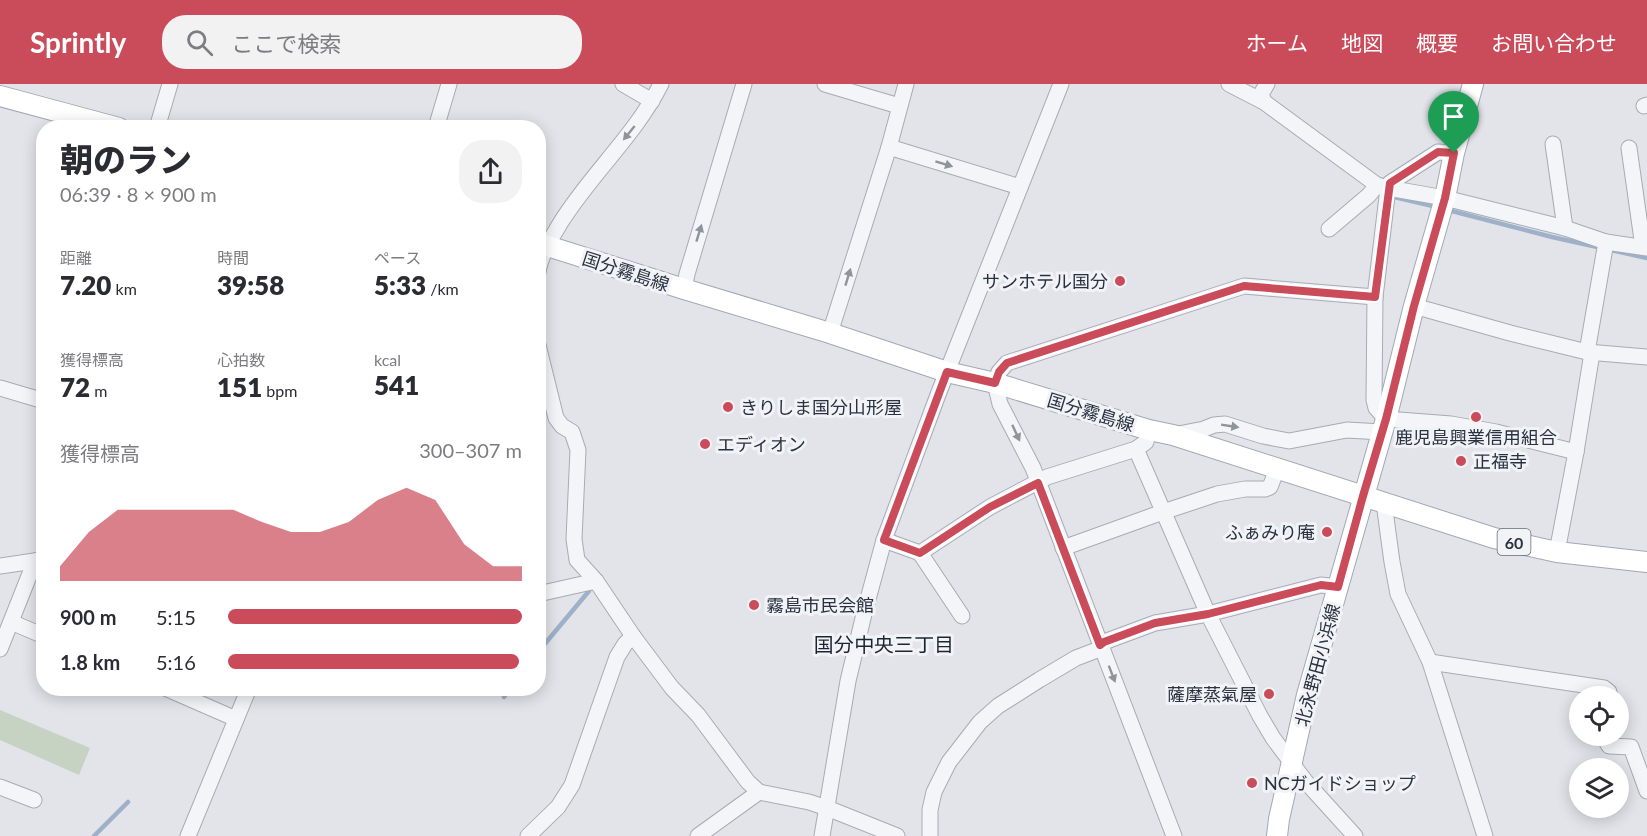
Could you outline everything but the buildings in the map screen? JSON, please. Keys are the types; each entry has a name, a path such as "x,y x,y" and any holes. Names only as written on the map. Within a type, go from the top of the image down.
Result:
{"main road":[{"name":"北永野田小浜線","path":"1277,836 1307,695 1384,426 1473,84"},
{"path":"0,96 89,120"},
{"name":"国分霧島線","path":"546,246 830,333 947,372 995,383 1149,430 1173,435 1494,538 1557,552 1647,562"}],"street":[{"path":"159,120 170,84"},
{"path":"438,120 449,84"},
{"path":"623,84 652,101"},
{"path":"546,242 555,232 574,200 631,131 661,84"},
{"path":"684,290 744,84"},
{"path":"825,84 899,106"},
{"path":"830,333 889,147 906,84"},
{"path":"822,836 848,681 884,540 947,372 1061,84"},
{"path":"1229,84 1264,102 1385,192"},
{"path":"1264,102 1261,94 1267,84"},
{"path":"1553,144 1565,228"},
{"path":"889,147 1020,187"},
{"path":"1329,229 1370,195 1385,192 1565,228 1605,248 1645,248 1629,148"},
{"path":"1384,426 1374,400 1375,297 1385,192 1390,183 1438,152 1454,153"},
{"path":"1557,552 1576,452 1605,248"},
{"path":"1174,836 1033,468 1000,404 995,383 999,372 1007,363 1244,286 1375,297"},
{"path":"1414,306 1590,353 1647,357"},
{"path":"546,377 556,418 562,426 572,432 578,450 574,538 577,560 596,581 672,688 698,715 748,782 759,792 809,802 897,836"},
{"path":"0,388 36,399"},
{"path":"1173,435 1225,424 1288,441 1384,426 1451,424 1496,432 1576,452"},
{"path":"920,553 990,507 1047,477 1136,449 1146,442 1149,430"},
{"path":"1136,449 1208,614 1260,716 1273,738 1306,782 1355,836"},
{"path":"1063,548 1217,495 1245,489 1265,489 1270,487 1277,470"},
{"path":"1384,503 1398,594 1430,662 1485,836"},
{"path":"884,540 920,553 962,616"},
{"path":"0,567 36,561"},
{"path":"0,649 36,567"},
{"path":"546,592 596,581"},
{"path":"930,836 930,810 934,792 949,762 980,722 998,706 1031,685 1076,658 1097,650 1104,642 1155,623 1208,614 1321,585 1338,587"},
{"path":"11,622 36,633"},
{"path":"528,836 558,807 572,785 618,657 625,644 633,636"},
{"path":"1430,662 1591,686"},
{"path":"183,696 236,719"},
{"path":"188,836 246,696"},
{"path":"1609,746 1631,747 1647,791"},
{"path":"0,787 33,800"},
{"path":"698,836 759,792"}],"green space":[{"path":"0,710 90,748 79,775 0,740"}],"waterway":[{"path":"1390,196 1437,207"},
{"path":"1448,210 1552,237 1647,258"},
{"path":"546,642 589,591"},
{"path":"94,836 128,802"}],"place":[{"name":"サンホテル国分","path":"1120,281"},
{"name":"きりしま国分山形屋","path":"728,407"},
{"name":"鹿児島興業信用組合","path":"1476,417"},
{"name":"エディオン","path":"705,444"},
{"name":"正福寺","path":"1461,461"},
{"name":"ふぁみり庵","path":"1327,532"},
{"name":"霧島市民会館","path":"754,605"},
{"name":"薩摩蒸氣屋","path":"1269,694"},
{"name":"NCガイドショップ","path":"1252,783"}],"district":[{"name":"国分中央三丁目","path":"884,644"}],"route":[{"path":"1438,152 1454,153 1445,198 1414,306 1386,419 1338,587 1321,585 1208,614 1155,623 1100,645 1038,483 990,507 920,553 884,540 947,372 995,383 999,372 1007,363 1244,286 1375,297 1390,183 1438,152"}]}
